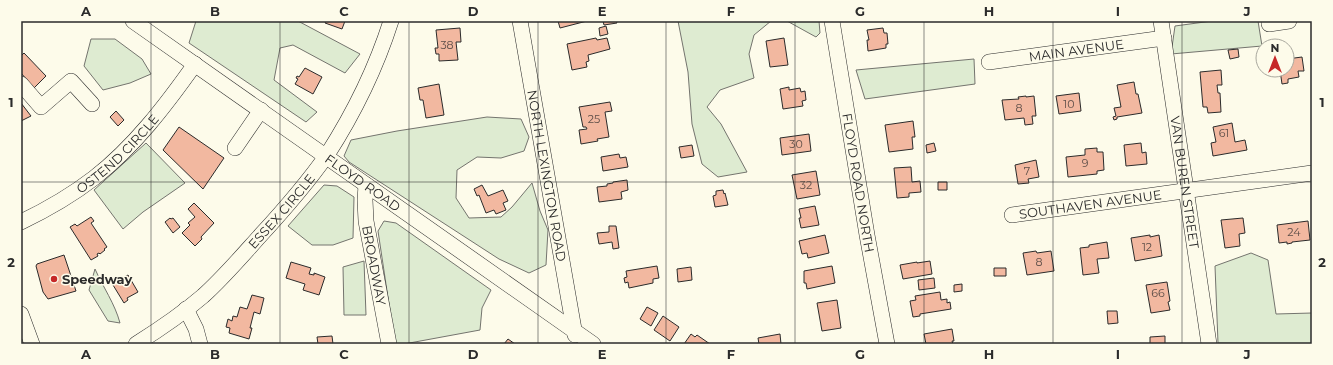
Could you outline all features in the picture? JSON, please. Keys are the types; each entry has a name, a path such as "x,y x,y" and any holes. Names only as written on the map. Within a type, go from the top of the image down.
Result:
{"street":[{"name":"FLOYD ROAD","path":"132,21 326,156 576,337 593,344"},
{"name":"ESSEX CIRCLE","path":"136,344 157,331 203,296 236,263 277,217 326,156 363,91 376,62 391,21"},
{"name":"NORTH LEXINGTON ROAD","path":"520,21 576,337"},
{"name":"FLOYD ROAD NORTH","path":"832,21 867,235 887,344"},
{"name":"VAN BUREN STREET","path":"1161,21 1209,344"},
{"path":"1269,24 1289,21"},
{"name":"MAIN AVENUE","path":"989,62 1164,38"},
{"name":"OSTEND CIRCLE","path":"21,222 75,191 110,164 127,148 160,110 195,64"},
{"path":"21,84 40,107 71,81 92,104"},
{"path":"235,148 261,110"},
{"name":"SOUTHAVEN AVENUE","path":"1012,215 1312,173"},
{"name":"BROADWAY","path":"366,185 366,221 389,344"},
{"path":"186,309 196,329 200,344"},
{"path":"21,314 30,344"}],"green space":[{"path":"196,21 298,21 360,54 345,73 293,45 280,48 274,80 317,112 306,122 189,43"},
{"path":"678,21 771,21 754,35 749,54 754,78 720,90 707,107 721,124 747,172 718,177 702,164 692,124 688,72"},
{"path":"787,21 819,21 820,33 816,37"},
{"path":"1212,21 1258,21 1261,38 1255,38 1255,47 1171,54 1175,26"},
{"path":"91,39 115,39 142,59 151,74 130,83 103,90 84,66"},
{"path":"974,59 975,84 865,99 856,70"},
{"path":"487,117 521,119 529,137 524,151 501,158 477,157 457,170 456,198 469,218 501,217 512,207 532,183 540,211 548,230 546,265 529,273 499,259 349,162 344,156 351,140 397,131"},
{"path":"146,143 185,183 143,212 123,229 94,190"},
{"path":"324,185 337,186 354,197 353,238 333,245 312,245 288,226"},
{"path":"384,221 396,223 491,290 482,308 480,330 404,344 395,344 378,231"},
{"path":"1251,253 1268,260 1276,314 1312,313 1312,344 1218,343 1215,266"},
{"path":"364,261 366,315 344,315 343,267"},
{"path":"95,269 112,302 120,323 108,321 89,290"}],"building":[{"path":"326,21 345,21 342,29 325,23"},
{"path":"558,21 587,21 560,28"},
{"path":"603,21 616,21 617,23 604,25"},
{"path":"606,26 608,34 600,36 599,28"},
{"path":"460,28 461,42 456,42 458,60 439,61 439,54 436,54 435,48 438,48 436,30"},
{"path":"883,28 884,33 887,33 888,44 886,44 886,48 868,51 867,40 869,40 867,30"},
{"path":"596,38 597,40 607,38 610,49 588,55 589,61 586,62 587,67 572,70 567,44"},
{"path":"784,38 788,65 770,67 766,41"},
{"path":"1238,49 1239,57 1230,59 1228,50"},
{"path":"24,53 46,76 34,88 21,73 21,56"},
{"path":"1302,57 1304,71 1298,71 1299,77 1295,78 1295,58"},
{"path":"305,68 322,77 313,94 295,84 298,79 296,78 297,76 299,77"},
{"path":"1221,70 1222,85 1217,85 1218,93 1220,93 1221,112 1208,113 1207,107 1203,107 1200,72"},
{"path":"1281,78 1294,78 1288,79 1288,83 1282,84"},
{"path":"1134,82 1142,113 1117,117 1117,119 1114,120 1113,117 1116,116 1114,108 1121,107 1117,85"},
{"path":"439,84 444,115 426,118 423,100 420,100 418,88"},
{"path":"789,87 789,90 800,88 801,92 805,91 806,100 802,101 803,106 783,109 780,89"},
{"path":"1079,93 1081,111 1059,114 1056,96"},
{"path":"1034,96 1036,116 1032,116 1033,124 1025,125 1024,118 1005,120 1002,100 1019,99 1018,97"},
{"path":"610,102 612,111 605,112 609,137 597,139 598,141 581,144 579,130 587,129 586,127 583,127 579,107"},
{"path":"21,103 31,116 21,121"},
{"path":"116,111 124,120 118,126 110,117"},
{"path":"913,121 915,137 912,137 913,149 889,152 885,125"},
{"path":"1232,123 1235,142 1245,140 1247,150 1213,156 1211,143 1216,142 1213,127"},
{"path":"179,127 224,158 203,189 163,150"},
{"path":"809,134 811,151 782,155 780,138"},
{"path":"934,143 936,151 927,153 926,145"},
{"path":"1141,143 1142,153 1146,152 1147,164 1126,166 1124,145"},
{"path":"692,145 694,156 681,158 679,147"},
{"path":"1097,148 1097,152 1103,152 1104,170 1097,171 1097,174 1068,177 1066,157 1085,155 1085,149"},
{"path":"619,154 620,158 626,157 628,167 603,171 601,157"},
{"path":"1036,160 1039,177 1028,179 1029,183 1018,184 1015,165"},
{"path":"911,167 912,182 920,181 921,192 909,193 909,197 897,198 894,168"},
{"path":"816,171 820,195 797,199 792,175"},
{"path":"627,180 628,190 621,192 622,199 599,202 597,187 607,186 607,184 613,182"},
{"path":"938,182 947,182 947,190 938,190"},
{"path":"482,185 488,196 503,190 508,201 503,203 506,210 496,214 494,210 486,213 479,195 477,196 474,189"},
{"path":"723,190 728,205 715,207 713,196 716,195 716,191"},
{"path":"194,203 214,223 195,246 182,233 190,225 188,223 195,217 188,209"},
{"path":"815,206 819,225 801,228 799,209"},
{"path":"91,217 94,221 91,223 107,247 100,254 97,254 98,256 91,260 70,227 75,224 77,226"},
{"path":"170,218 173,218 180,227 173,233 165,222"},
{"path":"1243,218 1245,233 1239,234 1240,246 1225,248 1221,220"},
{"path":"1308,221 1310,240 1287,244 1287,242 1279,243 1277,225"},
{"path":"609,226 616,226 619,248 613,249 612,242 599,244 597,233 609,232"},
{"path":"825,235 829,253 808,258 807,253 802,254 799,241"},
{"path":"1150,235 1150,237 1159,235 1162,256 1135,261 1131,238"},
{"path":"1107,242 1109,258 1097,259 1099,273 1083,275 1080,248"},
{"path":"1036,251 1037,253 1051,251 1054,271 1027,275 1023,253"},
{"path":"64,255 76,291 48,299 43,292 36,266 37,264"},
{"path":"930,261 932,274 903,279 900,265"},
{"path":"291,262 311,268 309,274 314,275 314,273 325,277 319,295 303,290 305,284 286,278"},
{"path":"657,266 659,278 653,279 653,283 629,288 628,282 625,283 624,278 627,277 626,271"},
{"path":"832,266 835,283 807,289 806,283 804,283 804,271"},
{"path":"691,267 692,280 678,282 677,269"},
{"path":"994,268 1006,268 1006,276 994,276"},
{"path":"128,275 138,292 127,298 128,300 124,303 113,285 115,283 114,281"},
{"path":"934,278 935,288 919,290 918,280"},
{"path":"1167,282 1170,310 1151,313 1146,285"},
{"path":"962,284 962,291 954,292 954,285"},
{"path":"940,292 941,300 947,299 947,303 950,302 951,309 920,314 920,316 913,317 910,301 916,300 915,296"},
{"path":"252,295 264,298 260,314 254,312 249,339 229,333 230,328 226,327 228,319 232,321 233,316 237,317 240,307 247,309"},
{"path":"837,300 841,328 822,331 817,303"},
{"path":"647,307 658,313 651,326 640,319"},
{"path":"1107,311 1117,311 1118,323 1108,324"},
{"path":"663,316 679,327 670,341 654,330"},
{"path":"952,329 953,344 926,344 924,334"},
{"path":"691,334 695,337 697,335 710,344 684,344"},
{"path":"780,334 781,344 759,344 758,338"},
{"path":"332,336 333,344 318,344 317,337"},
{"path":"1165,336 1165,344 1150,344 1150,337"},
{"path":"508,339 515,344 504,344"}],"place":[{"name":"Speedway","path":"54,279"}]}
